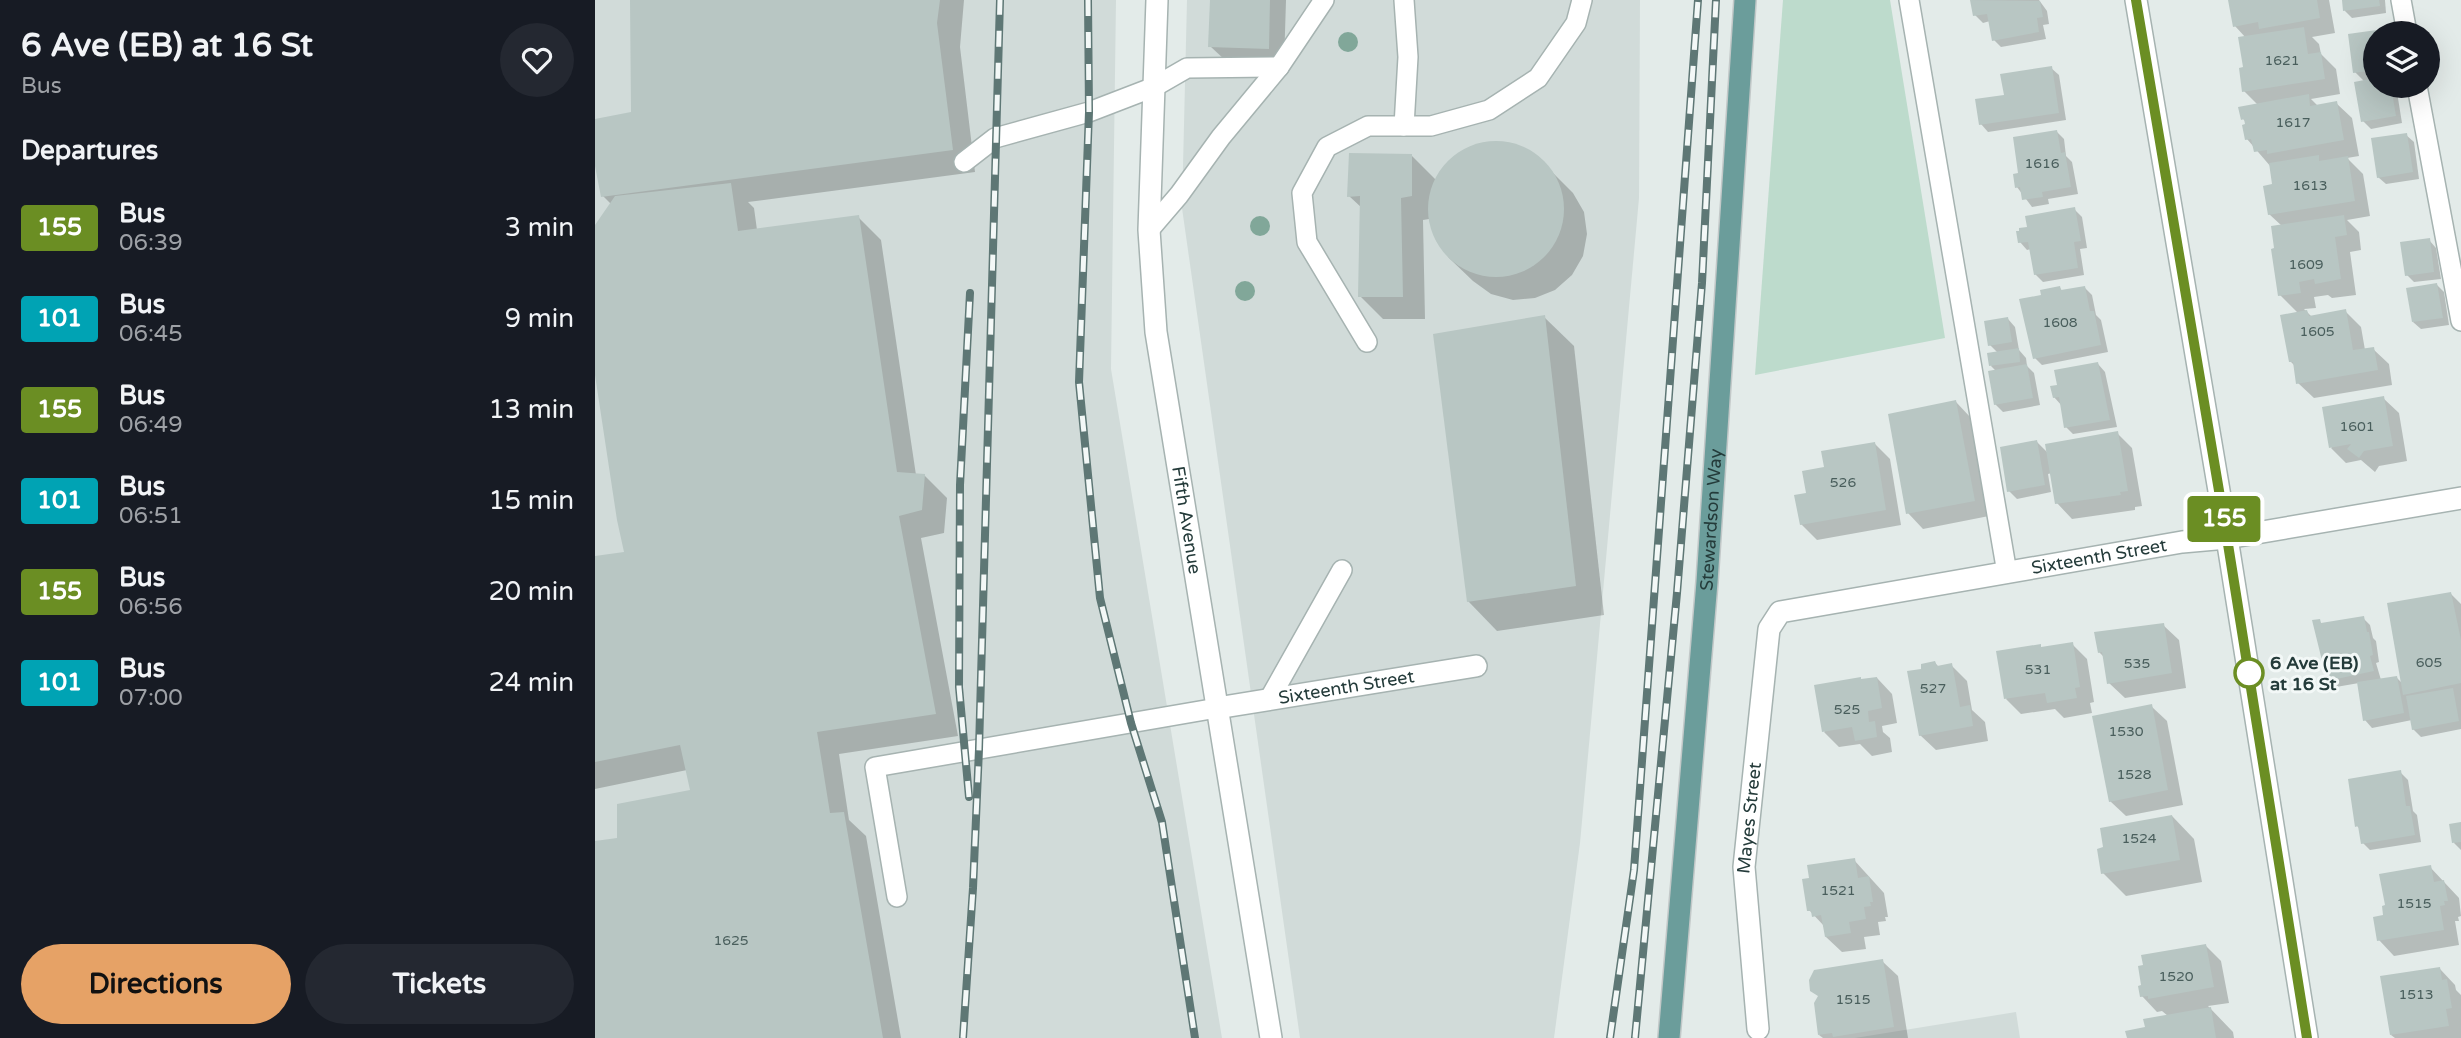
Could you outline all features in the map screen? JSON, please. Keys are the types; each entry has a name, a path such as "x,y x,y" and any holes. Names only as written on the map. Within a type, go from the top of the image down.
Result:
{"main road":[{"name":"Stewardson Way","path":"1669,1038 1707,582 1745,0"}],"street":[{"name":"Fifth Avenue","path":"1157,0 1149,230 1156,332 1271,1038"},
{"path":"2136,0 2227,538 2307,1038"},
{"name":"Sixteenth Street","path":"1780,612 2182,542 2227,538 2460,504"},
{"name":"Mayes Street","path":"1759,1029 1744,867 1769,629 1780,612"},
{"name":"Sixteenth Street","path":"1217,708 1476,666"}],"lane":[{"path":"1149,230 1279,67 1324,0"},
{"path":"1404,0 1408,57 1404,126"},
{"path":"1367,342 1307,242 1302,192 1328,147 1369,126 1431,126 1489,110 1538,78 1576,23 1582,0"},
{"path":"1909,0 2007,573"},
{"path":"2400,0 2404,21"},
{"path":"964,162 995,138 1089,112 1154,88 1187,68 1279,67"},
{"path":"2419,98 2461,321"},
{"path":"1270,698 1342,570"},
{"path":"897,897 875,767 1217,708"}],"shaded area":[{"path":"595,0 1116,0 1111,369 1222,1038 595,1038"},
{"path":"1187,0 1640,0 1639,198 1580,843 1554,1038 1300,1038 1182,208"},
{"path":"2016,1012 2020,1038 1855,1038"}],"green space":[{"path":"1783,0 1890,0 1945,338 1755,375"}],"building":[{"path":"630,0 940,0 937,23 953,150 601,197 595,166 595,119 631,112"},
{"path":"1210,0 1270,0 1269,49 1208,47"},
{"path":"1970,0 2040,1 2043,17 2037,18 2039,32 1992,41 1987,14 1973,16"},
{"path":"2228,0 2317,0 2320,18 2259,29 2258,22 2233,27"},
{"path":"2342,0 2379,0 2380,6 2343,11"},
{"path":"2304,27 2308,54 2321,52 2325,79 2242,92 2239,68 2243,67 2238,37"},
{"path":"2363,32 2363,72 2353,73 2348,34"},
{"path":"2052,66 2059,113 1979,125 1975,99 2004,95 2000,74"},
{"path":"2363,80 2363,98 2393,98 2396,116 2361,122 2354,82"},
{"path":"2309,94 2310,106 2337,101 2344,140 2267,154 2267,150 2254,152 2251,139 2245,140 2242,125 2245,124 2244,119 2241,120 2238,107"},
{"path":"2057,130 2061,153 2065,152 2071,187 2042,192 2043,197 2022,200 2020,187 2015,188 2013,174 2018,173 2013,137"},
{"path":"2407,133 2413,172 2377,178 2371,138"},
{"path":"1496,141 1522,146 1544,161 1559,183 1564,209 1559,235 1544,257 1522,272 1496,277 1470,272 1448,257 1433,235 1428,209 1433,183 1448,161 1470,146"},
{"path":"1349,153 1412,154 1412,196 1401,198 1403,297 1358,297 1360,196 1347,197"},
{"path":"2319,155 2319,161 2348,156 2355,201 2268,215 2263,186 2272,184 2269,163"},
{"path":"731,183 738,231 859,215 897,472 925,474 922,510 899,516 936,714 817,732 830,813 844,812 883,1038 595,1038 595,841 617,838 617,804 690,790 680,745 595,762 595,556 624,552 595,375 595,225 615,196"},
{"path":"2075,207 2081,241 2074,242 2078,268 2034,275 2028,242 2018,243 2016,231 2027,227 2025,216"},
{"path":"2344,215 2347,235 2335,237 2341,279 2315,284 2314,279 2299,282 2301,293 2278,296 2271,249 2274,248 2271,226"},
{"path":"2430,238 2434,272 2405,276 2400,242"},
{"path":"2437,283 2443,318 2412,322 2406,288"},
{"path":"2060,286 2061,290 2085,286 2090,311 2094,311 2101,345 2033,359 2019,299 2041,295 2040,290"},
{"path":"2346,309 2353,350 2374,347 2378,370 2296,384 2280,315 2307,310 2309,316"},
{"path":"1545,315 1576,586 1467,602 1433,334"},
{"path":"2008,317 2012,342 1988,346 1984,321"},
{"path":"2019,348 2020,362 1989,366 1987,353"},
{"path":"2098,362 2110,420 2064,428 2059,397 2053,398 2050,386 2057,385 2054,370"},
{"path":"2027,364 2033,398 1994,405 1988,371"},
{"path":"2384,396 2393,446 2364,451 2359,458 2347,449 2351,444 2329,448 2322,407"},
{"path":"1956,400 1975,501 1906,514 1888,414"},
{"path":"2118,431 2128,491 2120,492 2121,495 2055,504 2045,444"},
{"path":"2037,440 2045,485 2007,492 2000,447"},
{"path":"1875,442 1886,510 1800,525 1794,495 1806,493 1802,471 1824,467 1821,451"},
{"path":"2451,592 2461,640 2461,683 2403,695 2387,603"},
{"path":"2364,616 2374,671 2327,681 2312,620 2320,619 2321,623"},
{"path":"2164,623 2172,673 2107,684 2102,652 2098,653 2094,632"},
{"path":"2073,642 2080,687 2075,688 2077,698 2047,703 2045,693 2004,699 1996,651"},
{"path":"1935,661 1937,666 1952,663 1960,707 1970,705 1973,726 1919,736 1907,671 1921,669 1921,664"},
{"path":"2397,676 2404,713 2363,721 2357,682"},
{"path":"1877,677 1882,708 1868,711 1869,722 1875,721 1877,737 1855,741 1852,727 1822,732 1814,685"},
{"path":"2453,688 2459,721 2412,730 2406,696"},
{"path":"2152,704 2168,790 2109,802 2092,716"},
{"path":"2401,770 2406,806 2410,806 2415,835 2361,844 2358,826 2355,827 2348,779"},
{"path":"2172,815 2180,860 2101,874 2097,849 2103,847 2100,828"},
{"path":"2461,822 2461,842 2452,843 2449,824"},
{"path":"1855,858 1858,878 1869,876 1873,902 1870,902 1871,906 1864,907 1866,919 1849,922 1851,933 1825,937 1821,915 1812,917 1811,911 1807,911 1802,879 1809,878 1807,865"},
{"path":"2431,865 2434,882 2444,880 2448,901 2444,901 2445,905 2440,906 2444,930 2377,941 2373,917 2383,915 2382,906 2385,905 2379,874"},
{"path":"2206,944 2214,987 2148,999 2148,996 2140,997 2138,966 2143,965 2141,955"},
{"path":"1883,959 1894,1027 1833,1037 1832,1033 1818,1035 1814,1003 1818,996 1810,991 1809,980 1814,970"},
{"path":"2440,967 2442,980 2447,979 2452,1008 2446,1009 2449,1026 2390,1035 2380,976"},
{"path":"2211,1007 2216,1038 2127,1038 2125,1031 2145,1027 2143,1019"}],"railway":[{"path":"963,1038 979,749 1000,0"},
{"path":"1088,0 1089,112 1079,382 1100,598 1131,723 1162,822 1195,1038"},
{"path":"1610,1038 1634,870 1698,0"},
{"path":"1635,1038 1677,593 1702,283 1716,0"},
{"path":"969,797 959,687 960,485 970,293"}],"bus line":[{"name":"155","path":"2136,0 2227,538 2307,1038"}],"place":[{"name":"6 Ave (EB) at 16 St","path":"2249,673"}]}
